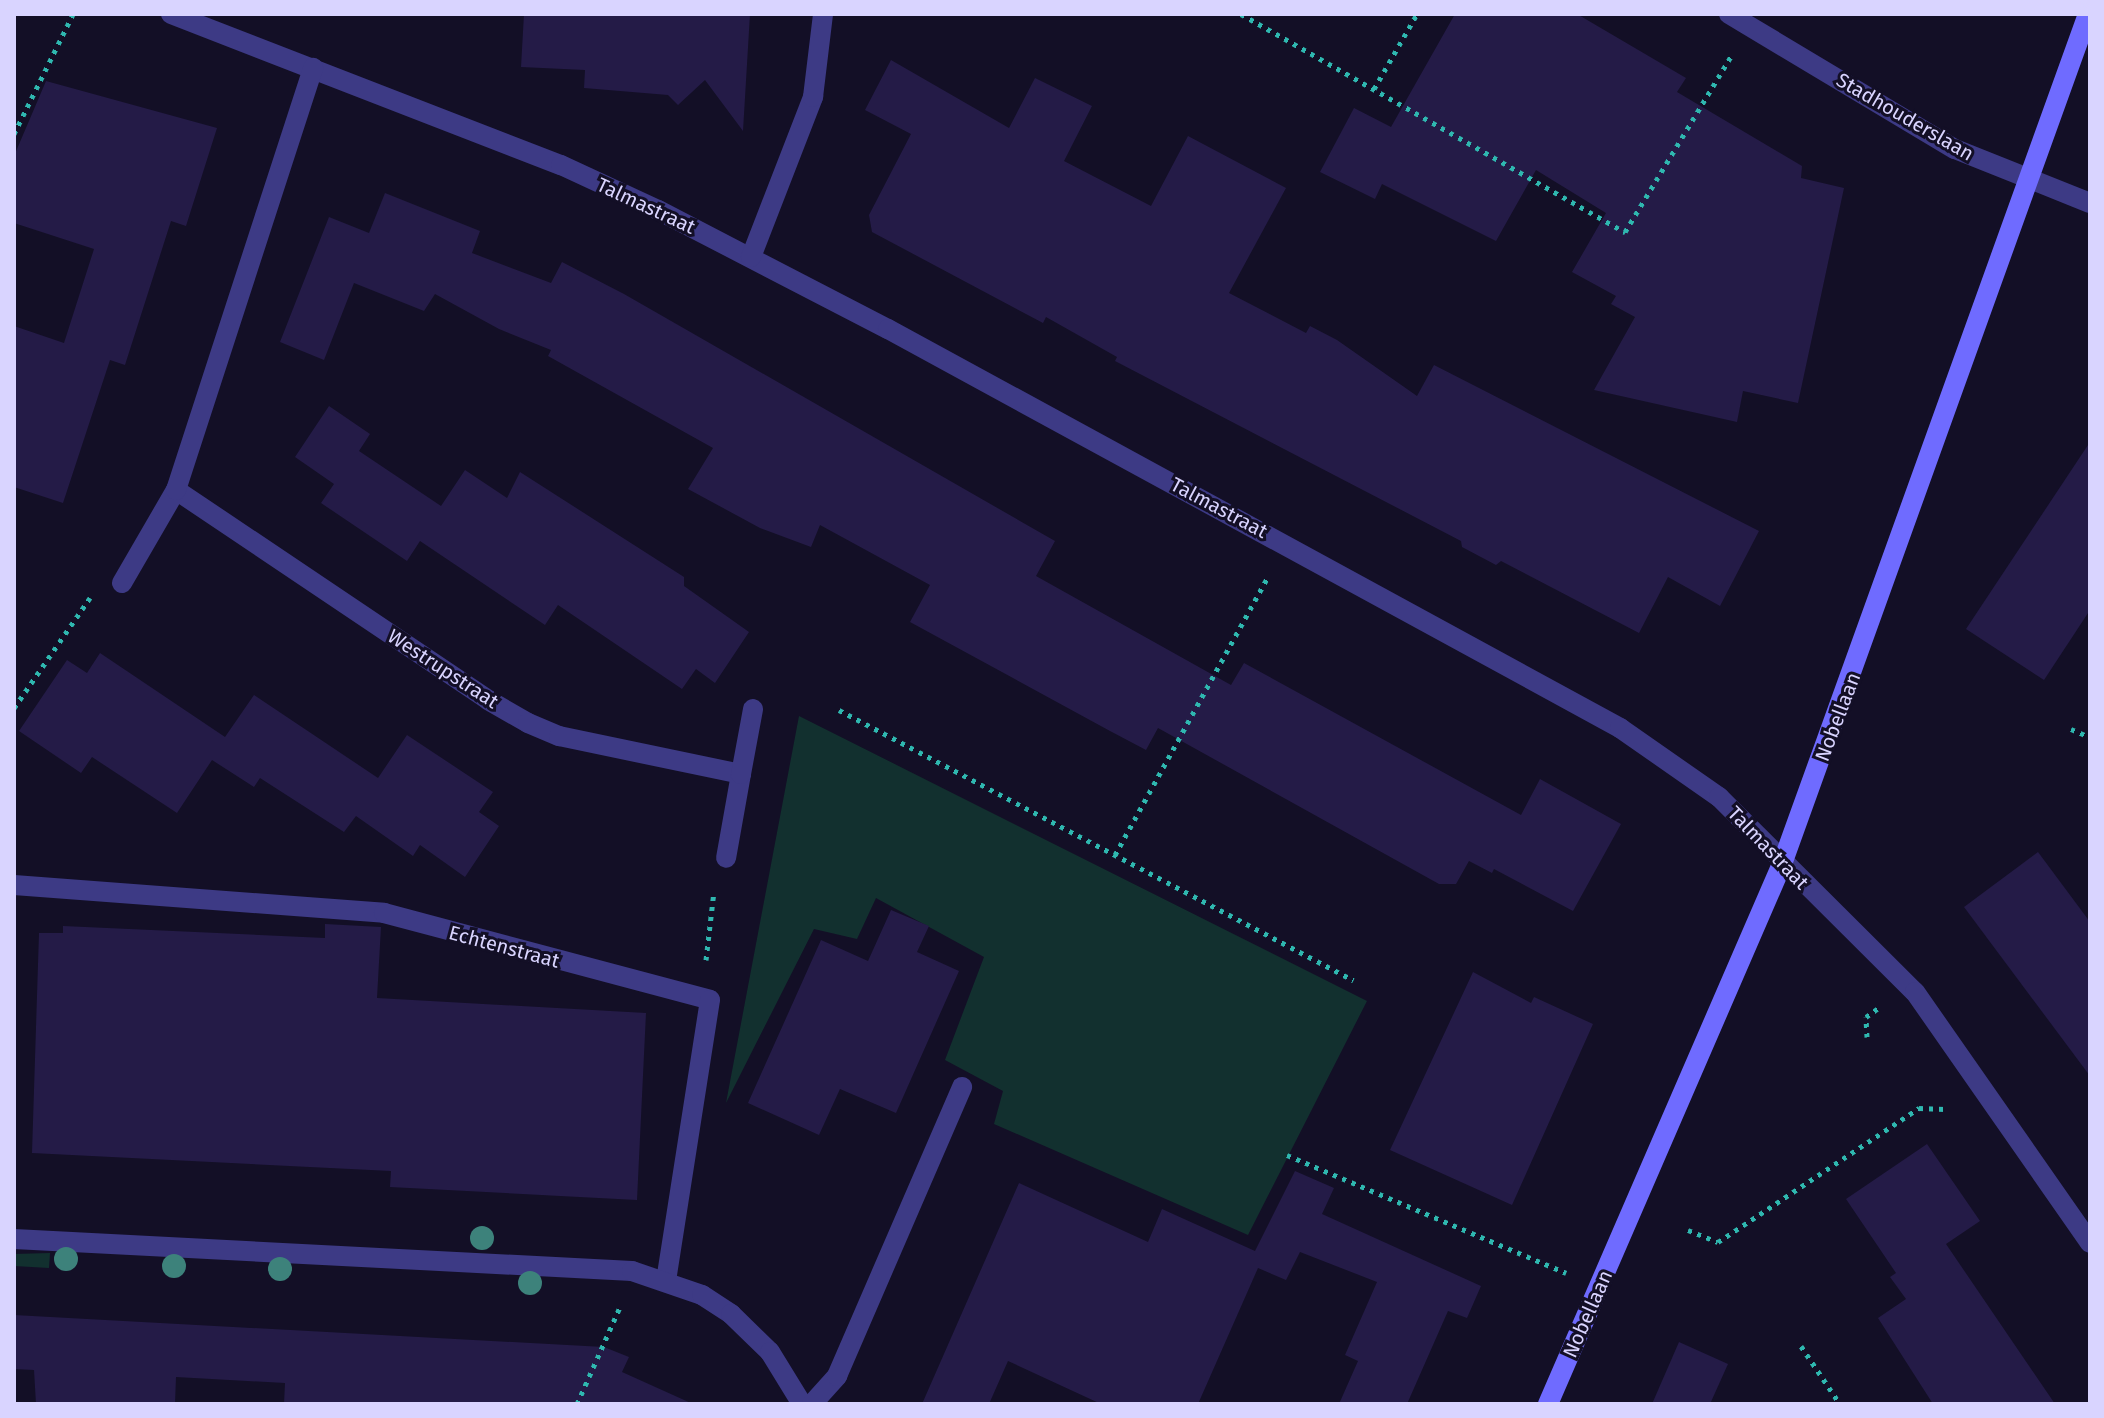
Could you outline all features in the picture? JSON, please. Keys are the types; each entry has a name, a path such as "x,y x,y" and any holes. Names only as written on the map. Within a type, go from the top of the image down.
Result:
{"street":[{"name":"Talmastraat","path":"171,14 561,165 751,257 1620,728 1719,797 1782,864 1915,992 2090,1243"},
{"path":"751,257 813,97 823,14"},
{"name":"Stadhouderslaan","path":"1729,14 1955,149 2090,203"},
{"name":"Nobellaan","path":"1548,1404 1782,864 2032,181 2088,14"},
{"path":"122,583 176,490 313,68"},
{"name":"Westrupstraat","path":"176,490 528,723 559,736 741,774"},
{"path":"726,858 753,709"},
{"name":"Echtenstraat","path":"14,885 384,913 710,1000"},
{"path":"666,1281 710,1000"},
{"path":"812,1404 837,1376 962,1087"},
{"path":"14,1239 632,1271 702,1295 754,1332 792,1380 802,1404"}],"path":[{"path":"14,134 73,14"},
{"path":"1241,14 1625,232 1749,26"},
{"path":"1374,89 1417,14"},
{"path":"1115,855 1286,545"},
{"path":"14,708 96,589 122,583"},
{"path":"839,710 1353,980"},
{"path":"2071,729 2090,737"},
{"path":"710,1000 705,967 716,874 726,858"},
{"path":"1867,1037 1866,1017 1881,1006"},
{"path":"1688,1230 1718,1242 1919,1108 1945,1109"},
{"path":"1287,1155 1600,1288"},
{"path":"577,1404 632,1271"},
{"path":"1801,1346 1840,1404"}],"green space":[{"path":"799,716 1367,1001 1248,1235 994,1124 1003,1091 945,1060 984,957 876,898 857,939 814,929 726,1103"},
{"path":"50,1253 49,1268 14,1266 14,1254"}],"building":[{"path":"524,14 750,14 743,131 705,80 678,105 668,95 584,88 585,70 521,67"},
{"path":"1455,14 1577,14 1686,78 1677,92 1802,166 1801,178 1844,188 1798,403 1743,391 1737,422 1594,390 1635,317 1611,304 1616,296 1572,272 1606,213 1536,170 1496,241 1382,184 1375,199 1320,172 1354,108 1391,127"},
{"path":"891,60 1009,128 1035,78 1092,106 1064,161 1151,206 1188,136 1286,188 1229,293 1306,333 1310,326 1337,340 1417,396 1434,365 1759,531 1720,606 1668,577 1639,633 1501,561 1496,565 1462,547 1461,541 1115,361 1117,357 1046,317 1043,323 872,232 869,215 911,134 865,110"},
{"path":"46,81 217,128 186,226 171,221 125,365 110,360 63,503 14,487 14,326 64,343 94,249 14,223 14,156"},
{"path":"385,193 480,231 472,253 551,283 562,262 624,294 1055,541 1036,576 1231,685 1244,663 1521,815 1540,779 1621,824 1573,911 1494,869 1492,873 1469,861 1456,884 1439,884 1158,728 1146,750 1110,731 910,622 930,585 820,525 811,547 760,528 688,489 713,448 548,356 551,350 499,329 435,294 424,311 354,283 324,360 280,342 329,217 369,233"},
{"path":"329,406 370,434 359,451 441,506 465,470 507,498 520,472 684,577 684,586 749,632 715,683 696,669 682,689 558,605 545,625 420,541 407,561 321,503 334,484 295,457"},
{"path":"2090,442 2090,610 2044,680 1966,629"},
{"path":"100,653 225,737 254,695 378,778 407,735 493,792 479,812 499,826 465,877 420,845 413,856 356,816 344,832 260,778 254,787 212,760 177,813 92,757 81,773 19,731 67,660 87,673"},
{"path":"2038,852 2090,922 2090,1076 1964,907"},
{"path":"891,910 929,926 917,952 959,971 896,1113 840,1089 819,1135 748,1103 821,940 868,961"},
{"path":"325,924 381,927 377,998 646,1013 637,1200 390,1187 391,1171 32,1153 39,933 63,933 63,926 325,938"},
{"path":"1473,972 1531,1003 1534,997 1593,1024 1512,1205 1390,1150"},
{"path":"1927,1144 1980,1221 1946,1244 2055,1404 1933,1404 1878,1318 1906,1299 1890,1277 1896,1273 1846,1199"},
{"path":"1295,1171 1334,1188 1322,1214 1481,1286 1467,1318 1448,1311 1407,1404 1339,1404 1358,1361 1345,1355 1377,1282 1300,1252 1286,1280 1258,1268 1198,1404 1101,1404 1008,1361 989,1404 922,1404 1019,1183 1148,1242 1162,1209 1255,1251"},
{"path":"14,1315 604,1347 629,1357 622,1372 693,1404 284,1404 285,1383 176,1377 175,1404 36,1404 34,1370 14,1369"},
{"path":"1679,1342 1728,1364 1710,1404 1652,1404"}]}
